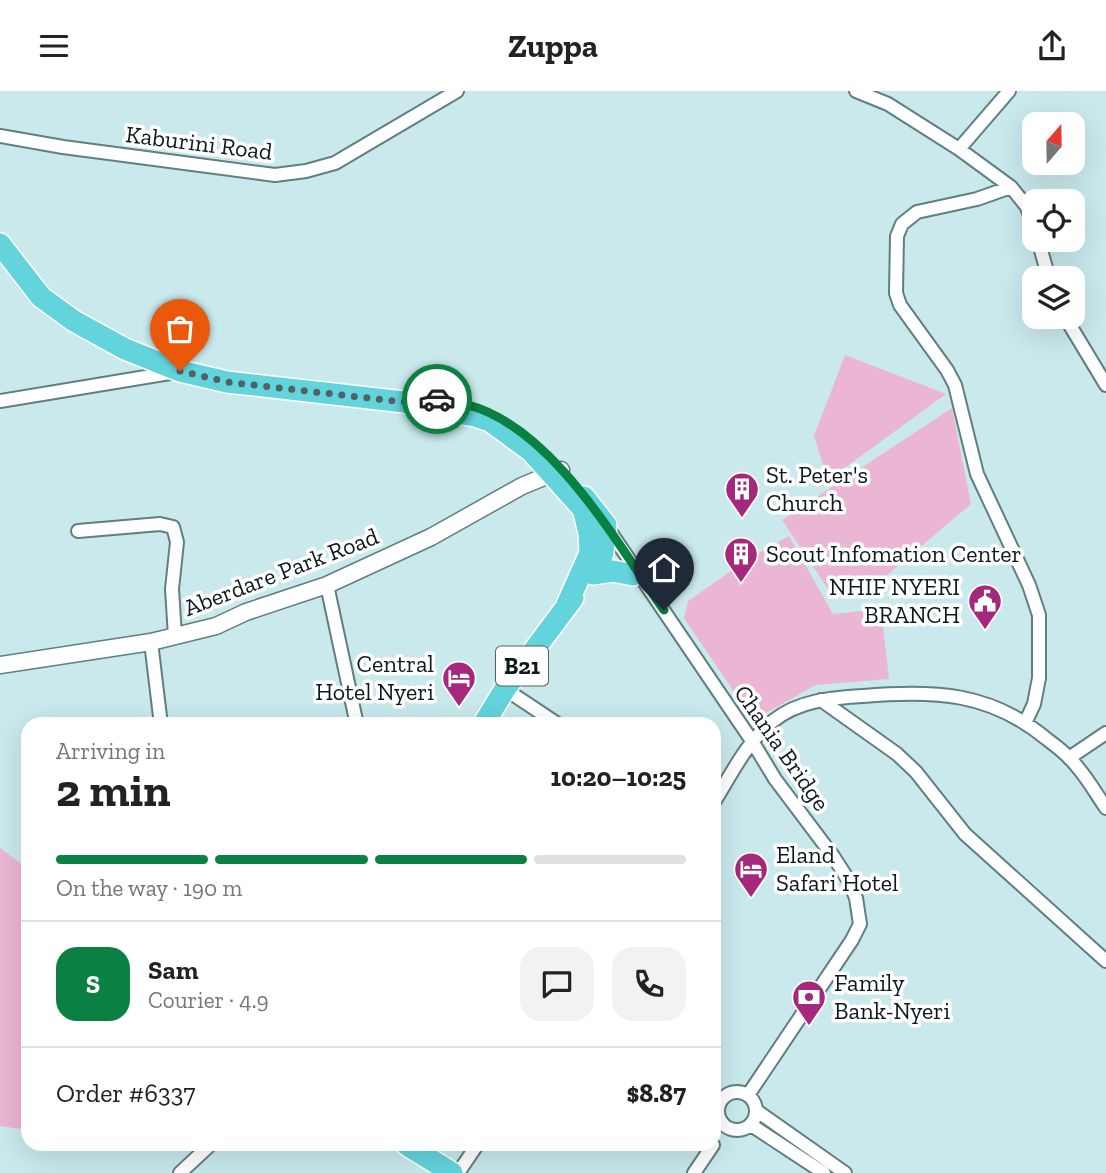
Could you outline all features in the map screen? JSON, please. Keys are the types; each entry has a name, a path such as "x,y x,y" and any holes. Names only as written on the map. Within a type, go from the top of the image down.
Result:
{"highway":[{"path":"0,244 41,297 74,321 125,349 180,371 227,382 404,402 490,421 552,467 606,531"},
{"path":"552,467 583,509"},
{"name":"B21","path":"565,609 590,553 589,533 583,509"},
{"name":"B21","path":"488,717 505,689 593,574 602,559 606,531"},
{"path":"593,574 612,571 633,575"},
{"path":"417,1151 452,1173"}],"street":[{"name":"Kaburini Road","path":"0,137 63,148 275,175 306,171 335,163 457,91"},
{"path":"856,91 888,104 959,149 1011,187 1022,201"},
{"path":"959,149 1009,91"},
{"path":"1011,187 977,199 917,212 908,217 897,236 895,279 900,305 955,385 977,474 1029,585 1039,615 1039,678 1034,704 1026,721"},
{"path":"1072,329 1106,385"},
{"path":"0,401 180,371"},
{"name":"Aberdare Park Road","path":"0,665 151,642 216,626 246,612 327,585 431,537 552,467"},
{"name":"Chania Bridge","path":"583,509 606,531 664,610 682,641"},
{"path":"78,531 160,524 173,527 177,542 172,589 175,636"},
{"name":"Chania Bridge","path":"606,531 658,612 682,641 752,741 775,779 833,856 856,898 860,924 852,940 748,1095"},
{"path":"327,585 355,717"},
{"path":"151,642 160,717"},
{"path":"505,689 547,717"},
{"path":"721,791 752,741 784,713 821,700 905,692 951,695 1004,709 1026,721 1078,767 1106,808"},
{"path":"821,700 897,754 916,772 965,834 1106,961"},
{"path":"1069,758 1106,733"},
{"path":"721,1092 726,1095"},
{"path":"721,1102 726,1095 737,1092 748,1095 757,1111 845,1173"},
{"path":"721,1122 725,1127 736,1131 751,1125 757,1111"},
{"path":"751,1125 824,1173"},
{"path":"721,1133 725,1127"},
{"path":"180,1173 204,1151"},
{"path":"458,1173 473,1151"},
{"path":"694,1173 708,1151"}],"shaded area":[{"path":"845,355 946,394 828,480 814,436"},
{"path":"952,408 971,504 860,598 834,598 782,520"},
{"path":"789,536 833,614 881,609 889,679 816,685 753,720 684,618 688,601 750,558"},
{"path":"0,848 21,864 21,1129 0,1126"}],"way so far":[{"path":"180,371 227,382 404,402 437,399"}],"place":[{"name":"St. Peter's Church","path":"742,519"},
{"name":"Scout Infomation Center","path":"741,584"},
{"name":"NHIF NYERI BRANCH","path":"985,631"},
{"name":"Central Hotel Nyeri","path":"459,708"},
{"name":"Eland Safari Hotel","path":"751,899"},
{"name":"Family Bank-Nyeri","path":"809,1027"}],"route":[{"path":"437,399 446,398 493,412 524,432 586,499 664,610"}]}
